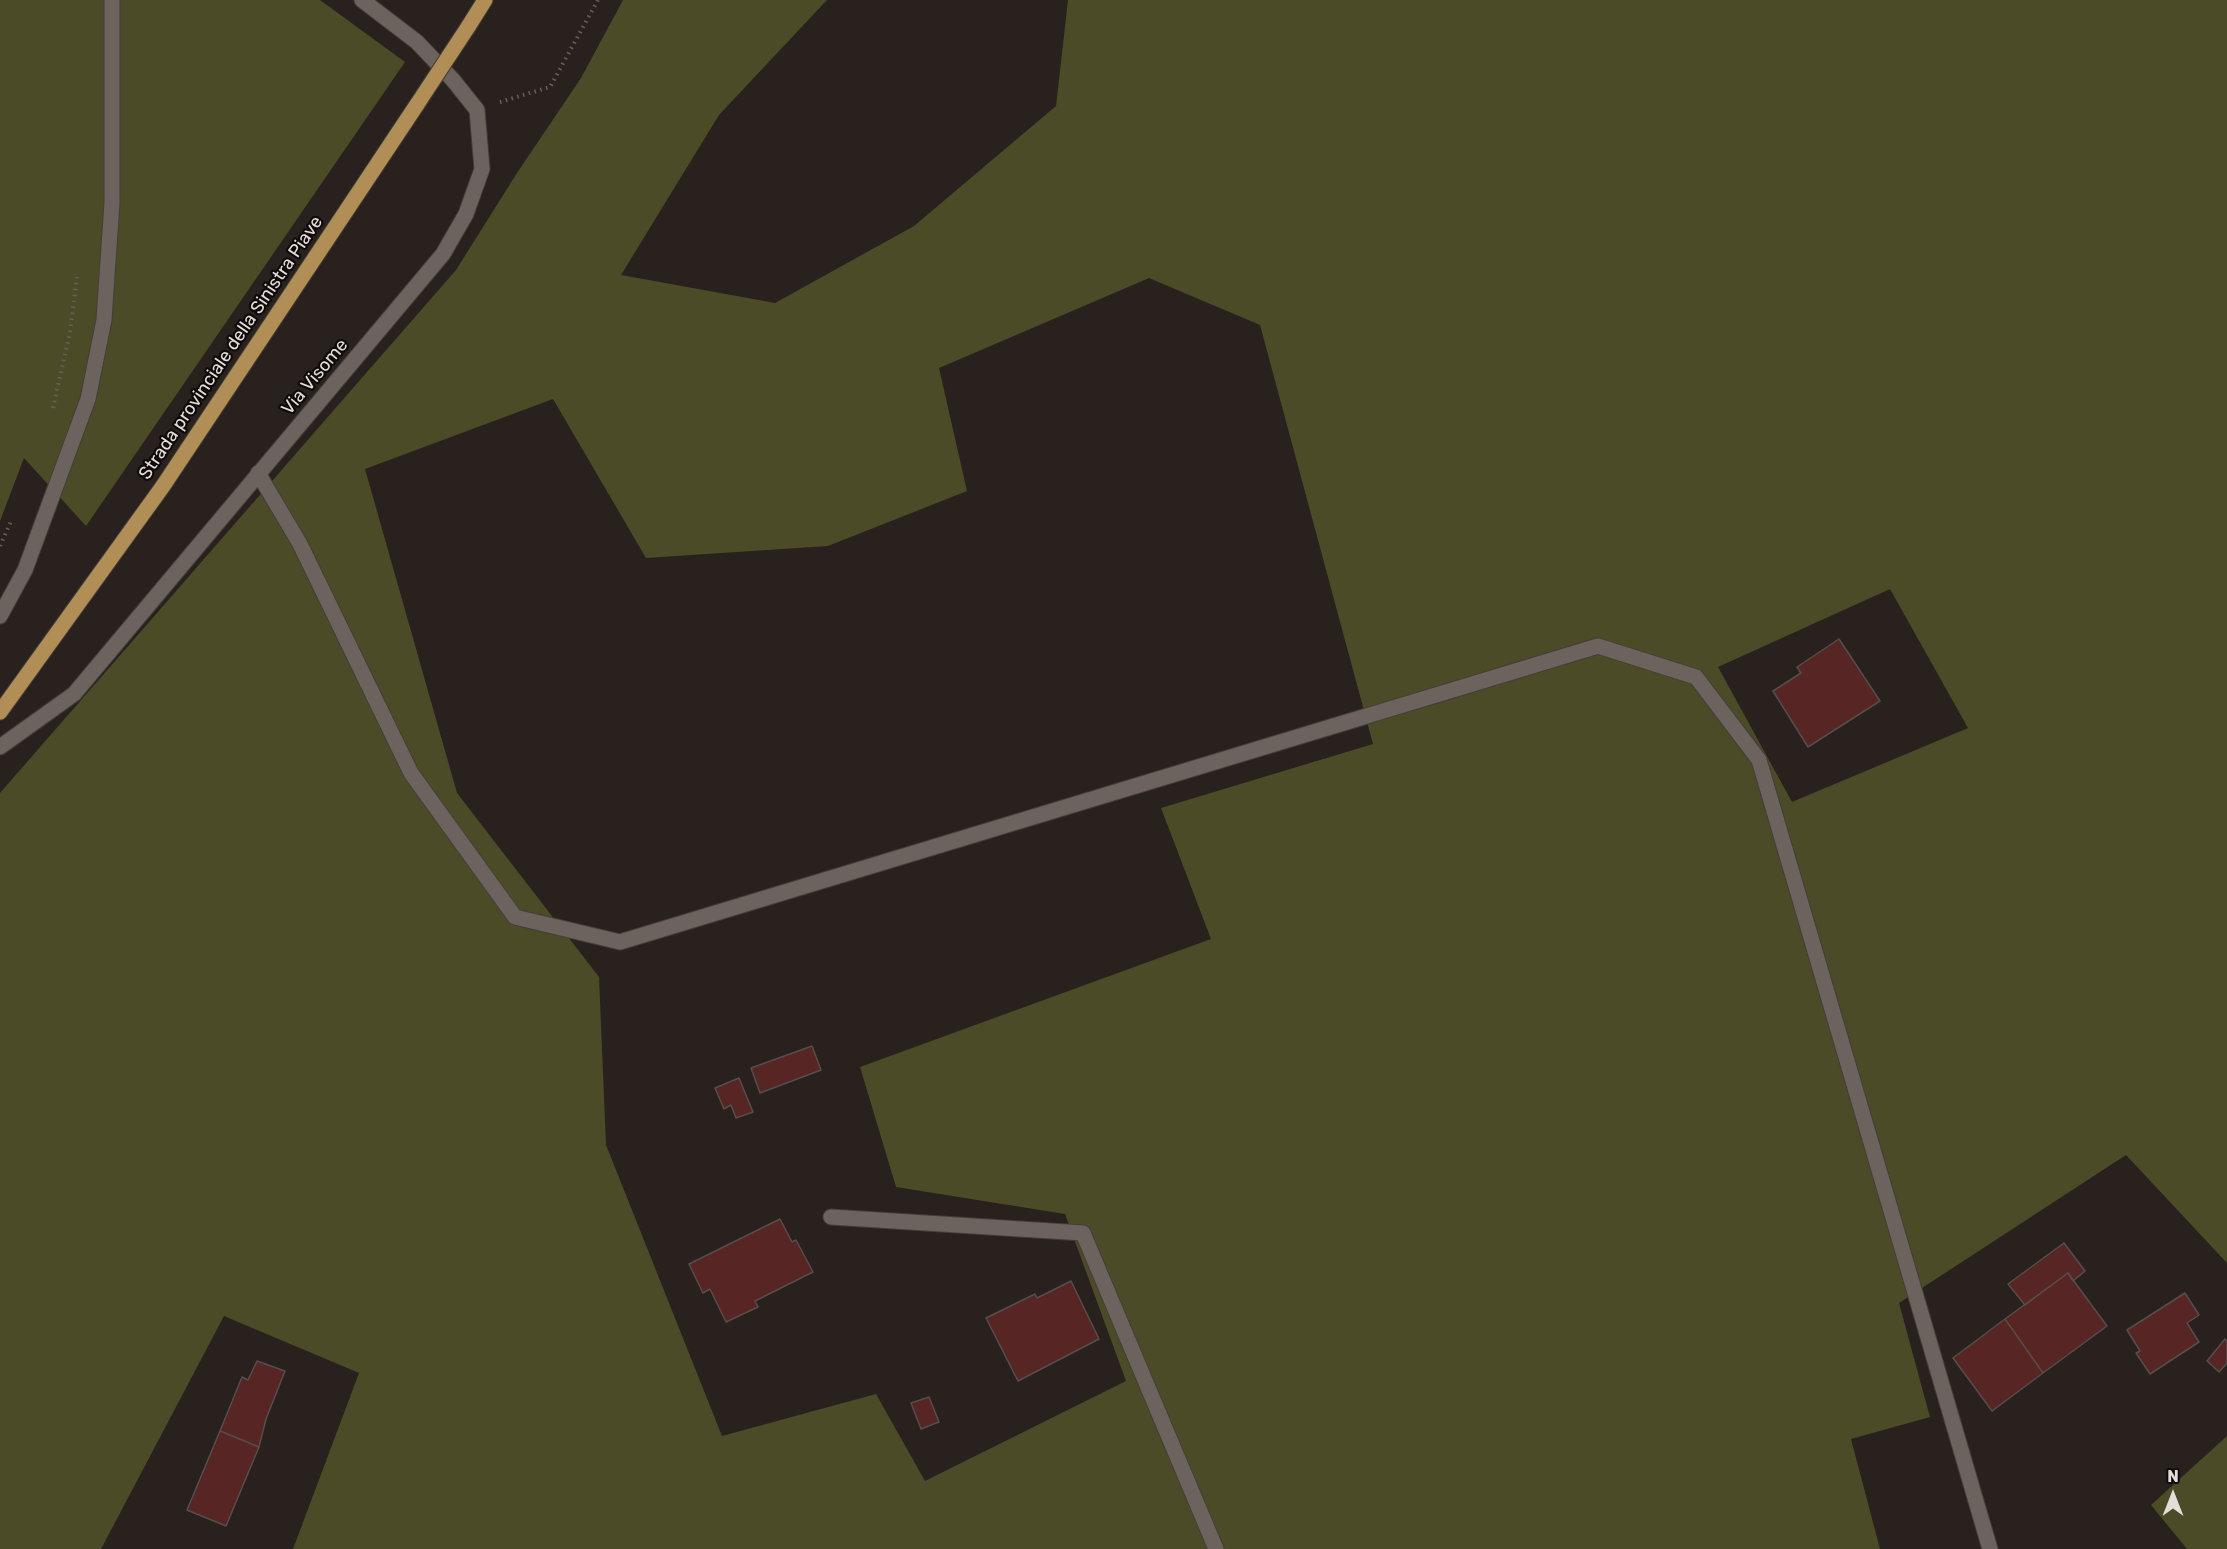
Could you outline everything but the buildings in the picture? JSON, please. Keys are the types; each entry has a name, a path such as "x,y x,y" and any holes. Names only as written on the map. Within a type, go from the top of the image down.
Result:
{"main road":[{"name":"Strada provinciale della Sinistra Piave","path":"0,712 163,486 485,0"}],"street":[{"path":"0,616 26,570 88,399 104,320 112,203 112,0"},
{"path":"362,0 417,42 453,80 477,110"},
{"name":"Via Visome","path":"0,747 74,694 443,254 466,214 482,169 477,110"},
{"path":"258,473 300,544 411,773 515,917 620,942 1598,646 1696,676 1759,760 1990,1549"},
{"path":"831,1217 1083,1233 1216,1549"}],"path":[{"path":"477,110 550,87 598,0"},
{"path":"50,418 69,332 78,273"},
{"path":"0,546 13,518"}],"shaded area":[{"path":"0,0 320,0 405,62 86,526 24,458 0,521"},
{"path":"623,0 827,0 719,115 621,275 775,303 914,226 1056,106 1068,0 2227,0 2227,1263 2126,1155 1899,1303 1930,1417 1851,1439 1880,1549 293,1549 359,1373 224,1316 101,1549 0,1549 0,793 456,270 517,173 581,78","holes":["1149,278 1260,325 1373,744 1161,808 1211,939 860,1067 896,1187 1065,1214 1126,1381 925,1481 876,1394 722,1436 606,1145 599,977 457,793 365,469 553,399 646,558 828,546 967,491 939,368","1890,589 1968,728 1792,802 1718,667"]},
{"path":"2227,1436 2227,1549 2187,1549 2151,1505"}]}
